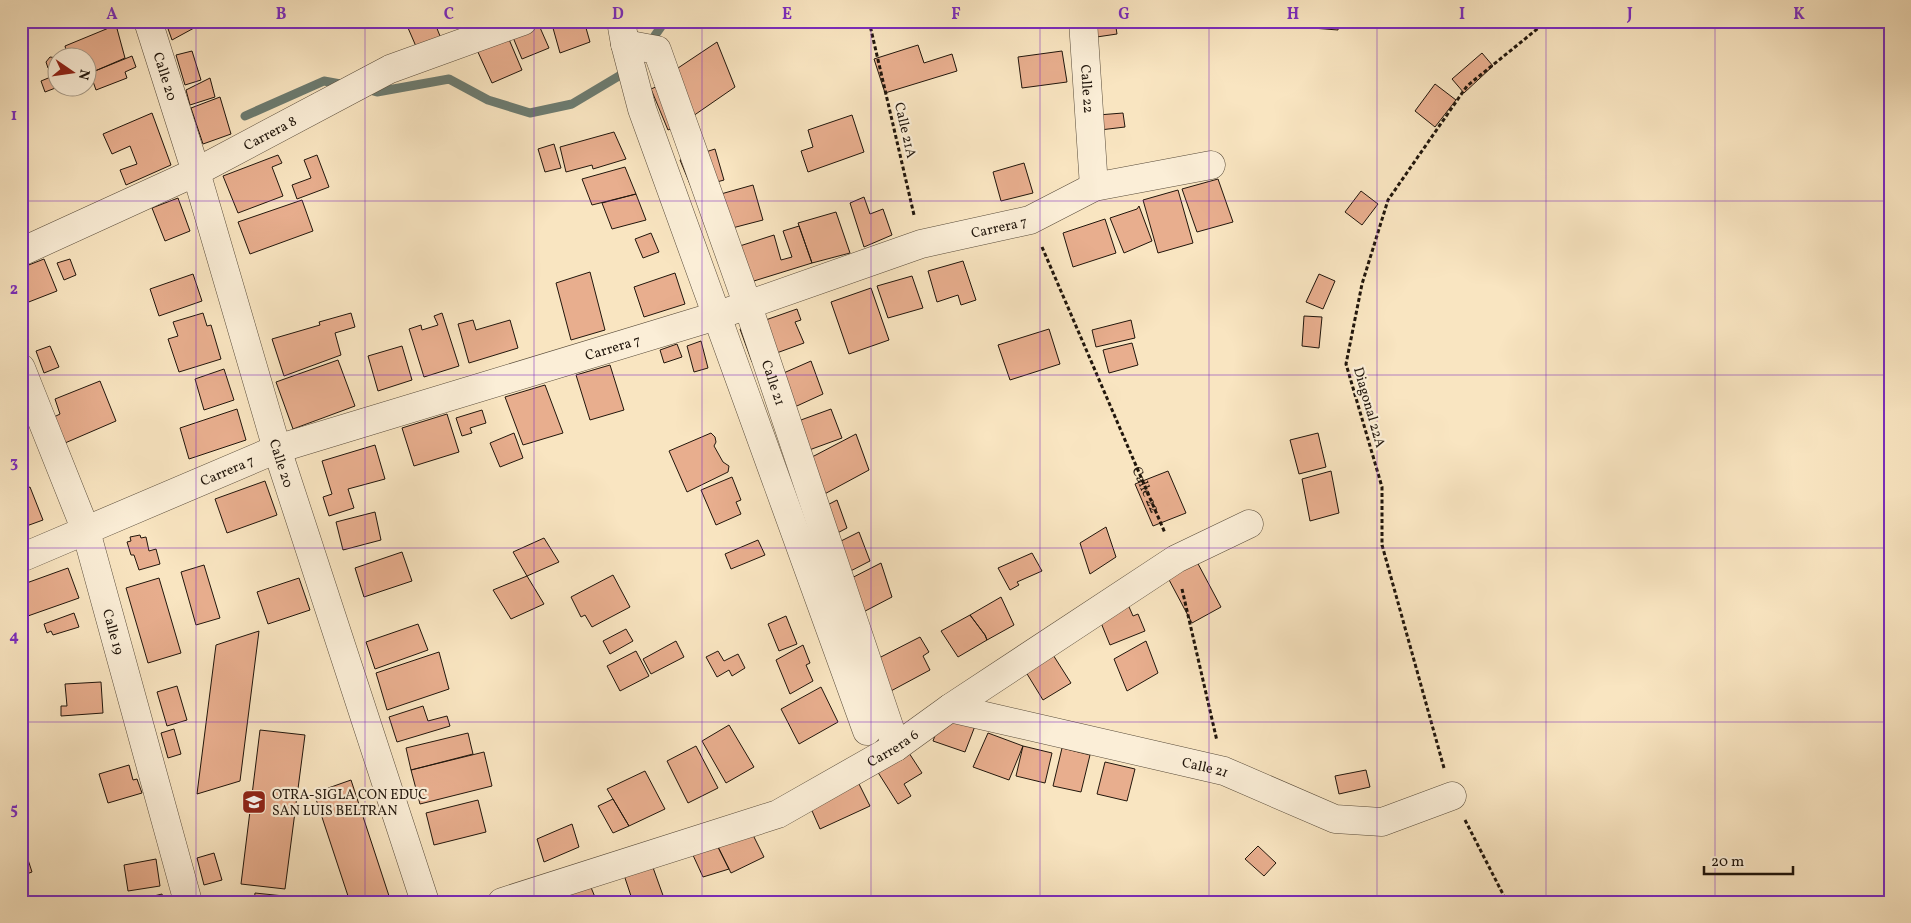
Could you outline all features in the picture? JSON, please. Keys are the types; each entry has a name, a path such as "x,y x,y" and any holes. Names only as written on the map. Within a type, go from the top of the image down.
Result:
{"street":[{"name":"Calle 20","path":"148,21 196,172 277,449 425,902"},
{"name":"Carrera 8","path":"21,252 196,172 390,69 523,21"},
{"name":"Calle 22","path":"1083,21 1094,186"},
{"name":"Calle 21","path":"623,33 657,50 748,306 896,746"},
{"name":"Calle 21","path":"623,33 642,109 867,731"},
{"name":"Carrera 7","path":"21,558 277,449 748,306 921,244 1030,220 1094,186 1211,165"},
{"name":"Calle 19","path":"21,368 86,531 188,902"},
{"name":"Carrera 6","path":"502,902 778,814 896,746 1176,558 1249,524"},
{"name":"Calle 21","path":"950,708 1224,771 1335,820 1382,822 1452,796"}],"path":[{"name":"Calle 21A","path":"869,21 921,244"},
{"name":"Diagonal 22A","path":"1507,902 1452,796 1382,545 1382,486 1346,364 1362,284 1388,200 1467,86 1547,21"},
{"name":"Calle 22","path":"1030,220 1176,558 1224,771"}],"building":[{"path":"169,21 205,22 172,40 166,23"},
{"path":"405,21 434,21 442,41 418,51"},
{"path":"551,21 584,21 590,42 560,53"},
{"path":"1081,21 1115,21 1117,34 1083,39"},
{"path":"1313,21 1339,21 1338,30 1312,28"},
{"path":"538,23 549,48 522,59 512,35"},
{"path":"116,25 125,58 98,70 98,48 66,48 65,46"},
{"path":"508,37 522,70 492,83 477,50"},
{"path":"717,42 735,87 680,125 668,130 651,89 672,80 669,74"},
{"path":"918,45 924,63 952,54 957,71 885,93 874,59"},
{"path":"192,51 201,80 185,85 176,55"},
{"path":"1062,51 1067,82 1022,88 1018,57"},
{"path":"1482,53 1493,66 1464,93 1452,79"},
{"path":"132,56 136,67 125,72 127,78 98,89 98,70"},
{"path":"48,78 48,91 45,92 41,81"},
{"path":"210,78 215,97 190,105 186,90"},
{"path":"1435,84 1456,100 1435,127 1415,111"},
{"path":"220,97 231,134 203,144 191,108"},
{"path":"152,113 171,165 126,185 120,170 137,164 130,146 112,154 103,134"},
{"path":"1123,113 1125,127 1100,130 1098,115"},
{"path":"852,115 864,152 808,172 801,151 813,147 808,130"},
{"path":"614,132 626,159 593,169 592,165 566,172 560,147"},
{"path":"554,144 561,168 545,172 538,149"},
{"path":"715,149 724,180 692,189 680,160"},
{"path":"278,155 282,163 272,167 283,196 238,213 223,176"},
{"path":"317,155 329,187 297,199 292,185 311,178 304,160"},
{"path":"1024,163 1033,193 1001,201 993,172"},
{"path":"625,167 636,194 592,205 582,179"},
{"path":"1218,179 1233,222 1197,232 1182,189"},
{"path":"753,185 763,220 713,233 703,199"},
{"path":"1178,190 1193,243 1158,253 1143,200"},
{"path":"1361,191 1378,204 1362,225 1345,212"},
{"path":"636,194 646,220 612,229 602,203"},
{"path":"864,197 870,214 883,209 892,235 864,247 850,203"},
{"path":"178,198 190,231 165,241 152,208"},
{"path":"302,200 313,231 250,254 238,222"},
{"path":"1139,206 1152,241 1124,253 1110,218 1137,209"},
{"path":"836,212 850,253 812,263 798,223"},
{"path":"1105,219 1116,253 1073,267 1063,233"},
{"path":"799,226 812,263 728,289 718,253 774,235 781,260 792,257 783,231"},
{"path":"651,233 659,252 643,258 635,239"},
{"path":"44,259 57,291 21,305 21,268"},
{"path":"70,259 76,275 64,280 57,263"},
{"path":"963,261 976,300 961,305 958,295 937,302 928,271"},
{"path":"590,272 605,330 571,340 556,283"},
{"path":"675,273 685,304 644,317 634,287"},
{"path":"193,274 202,301 159,316 150,289"},
{"path":"1319,274 1335,281 1323,309 1306,302"},
{"path":"912,276 923,308 888,318 877,286"},
{"path":"871,288 889,340 849,354 831,302"},
{"path":"797,309 801,320 795,322 804,343 752,362 740,329"},
{"path":"203,313 207,326 211,325 221,359 179,372 168,339 178,336 173,322"},
{"path":"351,313 355,327 335,333 341,355 284,376 272,339 320,325 319,322"},
{"path":"442,313 459,366 424,377 409,329 421,325 422,330 438,325 434,316"},
{"path":"1304,316 1322,317 1319,348 1302,346"},
{"path":"473,320 476,330 510,320 518,348 469,363 458,324"},
{"path":"1131,320 1135,338 1096,347 1092,330"},
{"path":"1049,329 1060,364 1010,380 998,345"},
{"path":"701,341 708,368 694,372 687,346"},
{"path":"1132,343 1138,365 1109,373 1103,350"},
{"path":"677,344 682,357 664,363 660,350"},
{"path":"50,346 59,367 44,373 36,351"},
{"path":"402,346 412,380 378,391 368,356"},
{"path":"338,360 355,406 293,429 276,382"},
{"path":"811,361 823,394 775,416 763,382"},
{"path":"610,365 624,410 590,420 576,375"},
{"path":"224,369 234,400 204,410 195,379"},
{"path":"100,381 116,421 65,443 54,417 60,414 55,399"},
{"path":"545,385 563,433 523,445 505,397"},
{"path":"237,409 246,440 189,459 180,428"},
{"path":"831,409 842,438 790,457 779,428"},
{"path":"482,410 486,423 470,428 472,433 462,436 456,418"},
{"path":"447,414 459,452 414,466 402,428"},
{"path":"514,433 523,458 500,467 490,443"},
{"path":"711,433 715,437 716,442 714,446 723,462 729,466 728,472 687,492 669,451"},
{"path":"1318,433 1326,467 1299,474 1290,440"},
{"path":"856,434 869,470 806,504 793,467"},
{"path":"375,445 385,479 348,489 354,508 329,516 323,497 332,494 322,461"},
{"path":"1168,471 1186,513 1153,526 1135,484"},
{"path":"1331,471 1339,513 1310,521 1302,479"},
{"path":"732,477 741,500 736,502 741,514 716,525 701,490"},
{"path":"265,481 277,515 227,533 215,499"},
{"path":"30,487 43,520 21,528 21,490"},
{"path":"837,500 847,528 820,542 810,514"},
{"path":"375,512 381,540 343,550 336,522"},
{"path":"1106,527 1116,557 1090,574 1080,543"},
{"path":"859,532 870,561 833,580 823,550"},
{"path":"140,535 141,538 146,537 149,551 156,549 160,564 139,570 127,542 131,541 130,537"},
{"path":"544,538 559,562 527,576 513,552"},
{"path":"758,540 765,555 731,569 725,554"},
{"path":"402,552 412,581 364,597 355,568"},
{"path":"1032,553 1042,571 1017,582 1019,585 1010,590 998,568"},
{"path":"1196,560 1221,607 1192,623 1167,576"},
{"path":"881,563 892,597 848,620 836,586"},
{"path":"204,565 220,618 196,625 181,572"},
{"path":"68,568 79,598 25,617 21,605 21,585"},
{"path":"613,575 630,607 592,627 585,615 581,617 571,597"},
{"path":"527,576 544,604 511,619 493,590"},
{"path":"159,578 181,653 148,663 126,588"},
{"path":"299,578 310,610 268,624 257,592"},
{"path":"1001,597 1014,625 987,640 970,615"},
{"path":"1126,600 1133,616 1138,614 1145,631 1110,645 1097,613"},
{"path":"74,613 79,627 53,635 51,631 47,633 44,624"},
{"path":"970,615 987,640 958,657 941,631"},
{"path":"786,616 797,644 779,651 768,624"},
{"path":"418,624 428,650 375,669 366,642"},
{"path":"626,629 633,641 610,654 603,641"},
{"path":"259,631 240,781 197,794 216,645"},
{"path":"920,637 929,652 923,656 930,670 889,692 873,661"},
{"path":"676,641 684,657 651,674 643,659"},
{"path":"1146,641 1158,673 1127,691 1114,659"},
{"path":"803,645 810,663 806,665 813,681 790,694 776,660"},
{"path":"1048,647 1071,683 1043,700 1021,664"},
{"path":"636,651 649,676 620,691 607,666"},
{"path":"718,651 724,661 738,654 745,668 732,676 729,670 717,677 706,657"},
{"path":"439,652 449,689 387,710 376,673"},
{"path":"101,682 103,713 61,716 61,706 67,706 65,684"},
{"path":"177,686 187,720 167,726 157,692"},
{"path":"821,687 838,722 799,744 781,709"},
{"path":"423,706 428,721 447,716 450,726 397,742 389,717"},
{"path":"943,714 975,726 965,752 933,741"},
{"path":"729,725 754,767 726,783 702,741"},
{"path":"174,729 181,754 168,758 161,733"},
{"path":"260,730 305,735 285,889 241,884"},
{"path":"468,733 473,754 411,770 406,748"},
{"path":"988,733 1023,746 1009,780 973,767"},
{"path":"898,736 922,773 904,784 911,796 898,804 867,755"},
{"path":"696,746 718,788 688,803 667,761"},
{"path":"1023,746 1052,753 1045,783 1016,776"},
{"path":"1062,748 1090,755 1081,792 1053,786"},
{"path":"484,752 492,786 420,804 411,770"},
{"path":"1105,762 1135,769 1127,801 1097,794"},
{"path":"129,765 133,780 137,779 142,793 108,803 99,774"},
{"path":"1366,770 1370,787 1339,794 1335,776"},
{"path":"645,771 665,809 629,826 607,789"},
{"path":"351,780 391,902 350,902 314,793"},
{"path":"858,782 870,806 820,829 809,804"},
{"path":"613,799 629,826 613,833 598,806"},
{"path":"478,800 486,832 434,845 426,813"},
{"path":"572,824 579,847 544,862 537,839"},
{"path":"750,829 764,857 731,873 717,845"},
{"path":"21,838 32,872 21,876"},
{"path":"717,845 729,869 703,877 692,853"},
{"path":"1258,846 1276,863 1264,876 1245,859"},
{"path":"214,853 222,880 204,885 197,858"},
{"path":"156,859 160,886 128,891 124,865"},
{"path":"651,862 665,901 633,902 623,872"},
{"path":"590,885 597,902 546,902"},
{"path":"255,893 284,896 284,902 254,902"},
{"path":"162,894 164,902 129,902"}],"waterway":[{"path":"649,44 665,21"},
{"path":"366,89 377,92 449,79 488,100 530,113 572,104 629,70"},
{"path":"245,116 324,81 346,85"}],"place":[{"name":"OTRA-SIGLA CON EDUC SAN LUIS BELTRAN","path":"254,802"}]}
